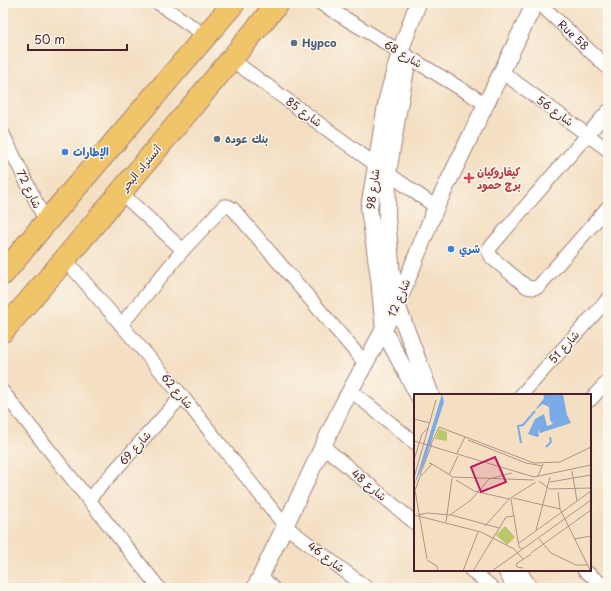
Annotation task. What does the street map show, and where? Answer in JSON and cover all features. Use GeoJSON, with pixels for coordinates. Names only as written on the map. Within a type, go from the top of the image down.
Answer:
{"type":"FeatureCollection","features":[{"type":"Feature","properties":{"kind":"highway"},"geometry":{"type":"LineString","coordinates":[[3,274],[234,3]]}},
{"type":"Feature","properties":{"kind":"highway","name":"أتستراد البحر"},"geometry":{"type":"LineString","coordinates":[[3,331],[121,193],[278,3]]}},
{"type":"Feature","properties":{"kind":"street"},"geometry":{"type":"LineString","coordinates":[[158,3],[206,36]]}},
{"type":"Feature","properties":{"kind":"street","name":"شارع 68"},"geometry":{"type":"LineString","coordinates":[[320,3],[486,104]]}},
{"type":"Feature","properties":{"kind":"street","name":"شارع 98"},"geometry":{"type":"LineString","coordinates":[[418,3],[404,54],[387,99],[382,169],[392,275],[397,305],[431,394]]}},
{"type":"Feature","properties":{"kind":"street","name":"شارع 98"},"geometry":{"type":"LineString","coordinates":[[404,54],[430,3]]}},
{"type":"Feature","properties":{"kind":"street","name":"شارع 12"},"geometry":{"type":"LineString","coordinates":[[258,582],[350,390],[384,331],[397,305],[436,207],[535,3]]}},
{"type":"Feature","properties":{"kind":"street","name":"Rue 58"},"geometry":{"type":"LineString","coordinates":[[539,3],[608,68]]}},
{"type":"Feature","properties":{"kind":"street","name":"شارع 85"},"geometry":{"type":"LineString","coordinates":[[232,60],[436,207]]}},
{"type":"Feature","properties":{"kind":"street","name":"شارع 56"},"geometry":{"type":"LineString","coordinates":[[502,72],[608,150]]}},
{"type":"Feature","properties":{"kind":"street"},"geometry":{"type":"LineString","coordinates":[[608,111],[587,134],[540,192],[488,250],[492,258],[527,287],[538,287],[608,208]]}},
{"type":"Feature","properties":{"kind":"street","name":"شارع 72"},"geometry":{"type":"LineString","coordinates":[[3,134],[46,222]]}},
{"type":"Feature","properties":{"kind":"street","name":"شارع 98"},"geometry":{"type":"LineString","coordinates":[[382,169],[369,208],[379,278],[384,331],[417,394]]}},
{"type":"Feature","properties":{"kind":"street"},"geometry":{"type":"LineString","coordinates":[[121,193],[182,250]]}},
{"type":"Feature","properties":{"kind":"street"},"geometry":{"type":"LineString","coordinates":[[121,325],[182,250],[224,206],[228,206],[233,209],[365,363]]}},
{"type":"Feature","properties":{"kind":"street","name":"شارع 62"},"geometry":{"type":"LineString","coordinates":[[65,259],[182,396],[286,526]]}},
{"type":"Feature","properties":{"kind":"street","name":"شارع 51"},"geometry":{"type":"LineString","coordinates":[[521,394],[608,299]]}},
{"type":"Feature","properties":{"kind":"street"},"geometry":{"type":"LineString","coordinates":[[591,399],[608,381]]}},
{"type":"Feature","properties":{"kind":"street"},"geometry":{"type":"LineString","coordinates":[[350,390],[414,442]]}},
{"type":"Feature","properties":{"kind":"street"},"geometry":{"type":"LineString","coordinates":[[3,392],[159,588]]}},
{"type":"Feature","properties":{"kind":"street","name":"شارع 69"},"geometry":{"type":"LineString","coordinates":[[88,500],[182,396]]}},
{"type":"Feature","properties":{"kind":"street","name":"شارع 48"},"geometry":{"type":"LineString","coordinates":[[323,446],[414,522]]}},
{"type":"Feature","properties":{"kind":"street","name":"شارع 46"},"geometry":{"type":"LineString","coordinates":[[286,526],[367,588]]}},
{"type":"Feature","properties":{"kind":"street"},"geometry":{"type":"LineString","coordinates":[[472,571],[493,588]]}},
{"type":"Feature","properties":{"kind":"street"},"geometry":{"type":"LineString","coordinates":[[507,571],[516,588]]}},
{"type":"Feature","properties":{"kind":"street"},"geometry":{"type":"LineString","coordinates":[[519,571],[528,588]]}},
{"type":"Feature","properties":{"kind":"street"},"geometry":{"type":"LineString","coordinates":[[585,571],[607,588]]}},
{"type":"Feature","properties":{"kind":"street"},"geometry":{"type":"LineString","coordinates":[[258,582],[273,588]]}},
{"type":"Feature","properties":{"kind":"place","name":"Hypco"},"geometry":{"type":"Point","coordinates":[294,43]}},
{"type":"Feature","properties":{"kind":"place","name":"بنك عوده"},"geometry":{"type":"Point","coordinates":[217,139]}},
{"type":"Feature","properties":{"kind":"place","name":"الإطارات"},"geometry":{"type":"Point","coordinates":[65,152]}},
{"type":"Feature","properties":{"kind":"place","name":"كيفاروكيان برج حمود"},"geometry":{"type":"Point","coordinates":[469,178]}},
{"type":"Feature","properties":{"kind":"place","name":"شري"},"geometry":{"type":"Point","coordinates":[451,249]}}]}
